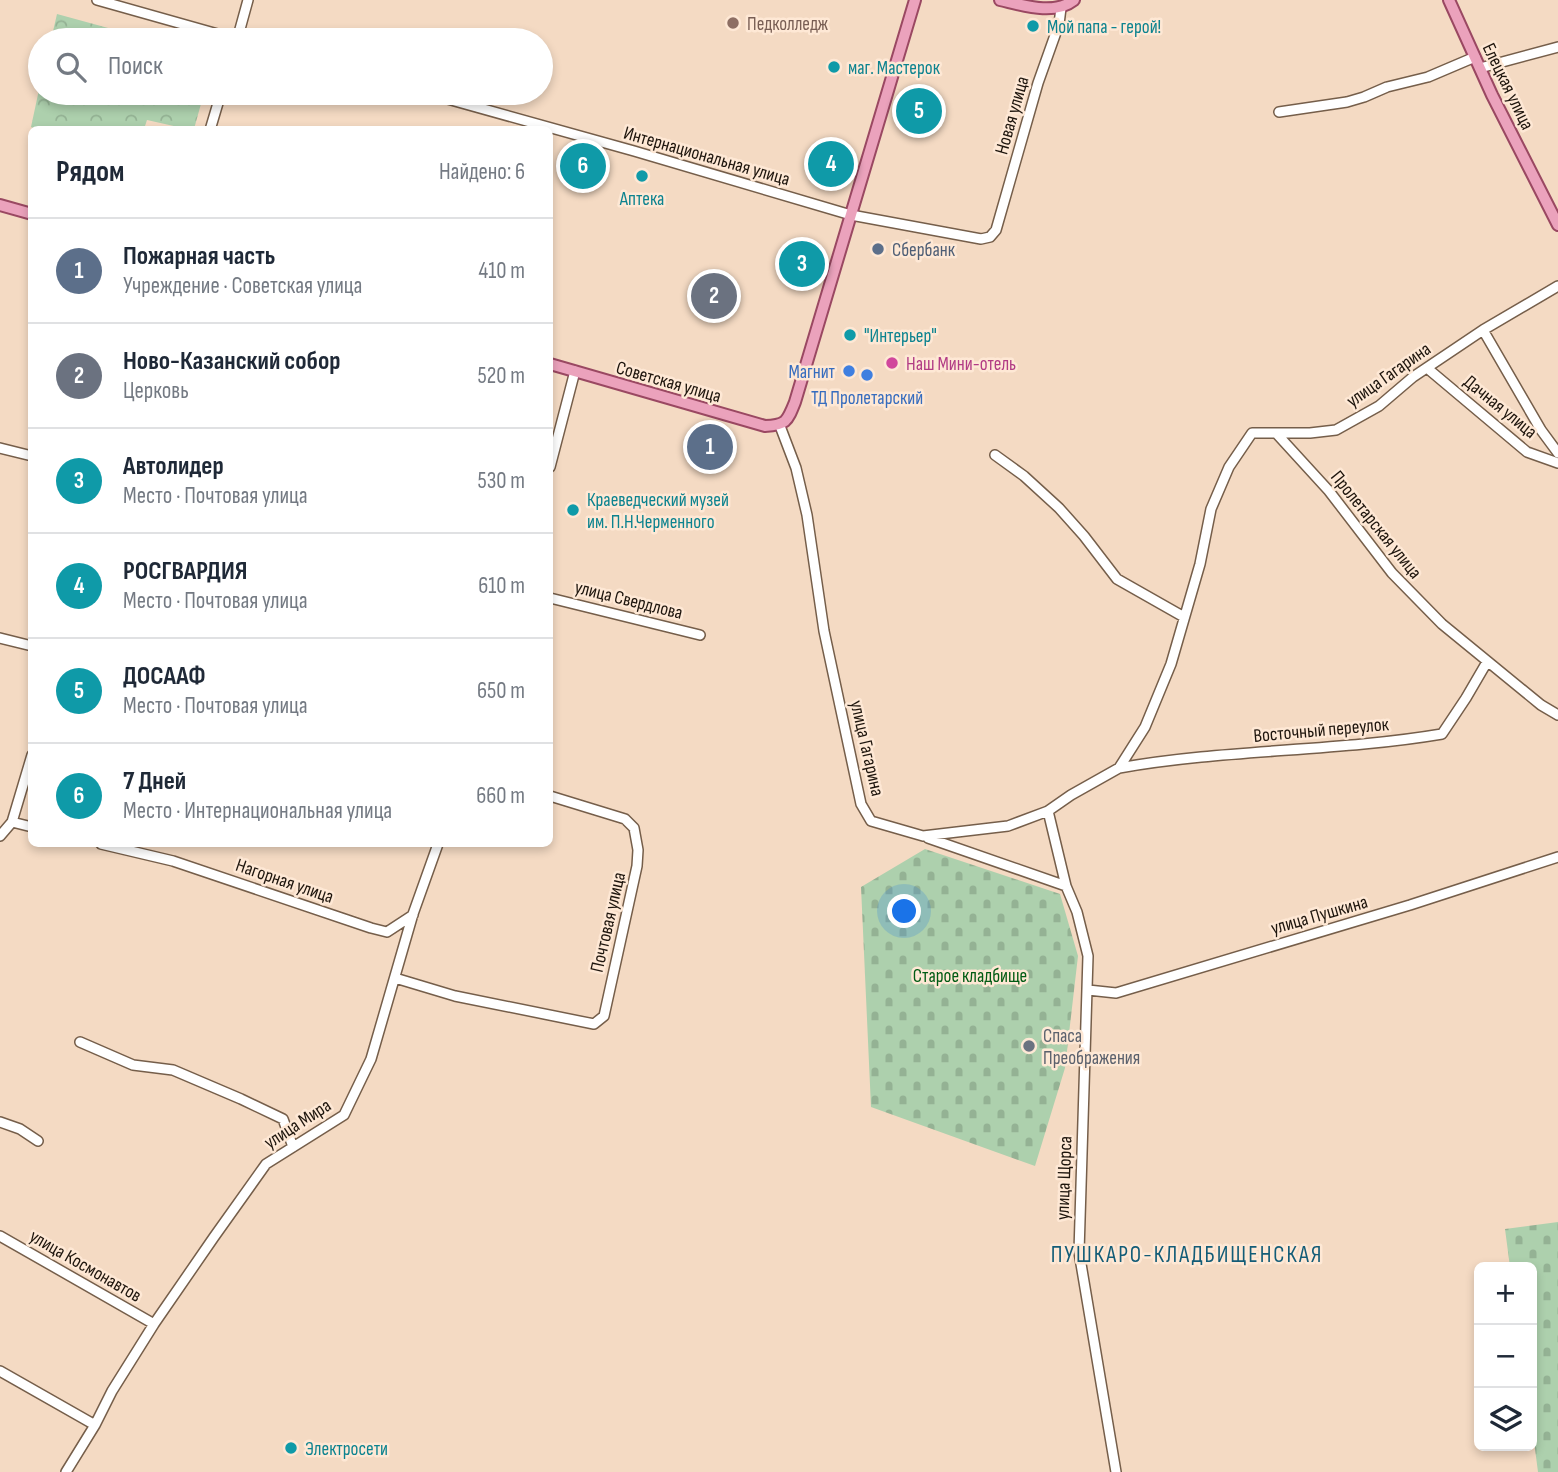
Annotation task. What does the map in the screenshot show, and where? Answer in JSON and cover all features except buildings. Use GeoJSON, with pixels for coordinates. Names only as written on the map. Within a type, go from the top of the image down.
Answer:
{"type":"FeatureCollection","features":[{"type":"Feature","properties":{"kind":"main road"},"geometry":{"type":"LineString","coordinates":[[780,426],[785,422],[795,402],[915,0]]}},
{"type":"Feature","properties":{"kind":"main road"},"geometry":{"type":"LineString","coordinates":[[999,0],[1029,7],[1061,8],[1074,0]]}},
{"type":"Feature","properties":{"kind":"main road","name":"Елецкая улица"},"geometry":{"type":"LineString","coordinates":[[1449,0],[1558,225]]}},
{"type":"Feature","properties":{"kind":"main road"},"geometry":{"type":"LineString","coordinates":[[0,205],[28,213]]}},
{"type":"Feature","properties":{"kind":"main road","name":"Советская улица"},"geometry":{"type":"LineString","coordinates":[[553,365],[753,423],[780,426]]}},
{"type":"Feature","properties":{"kind":"street"},"geometry":{"type":"LineString","coordinates":[[97,0],[196,28]]}},
{"type":"Feature","properties":{"kind":"street"},"geometry":{"type":"LineString","coordinates":[[241,28],[248,0]]}},
{"type":"Feature","properties":{"kind":"street","name":"Новая улица"},"geometry":{"type":"LineString","coordinates":[[981,239],[990,237],[996,230],[1038,83],[1059,24],[1061,8]]}},
{"type":"Feature","properties":{"kind":"street"},"geometry":{"type":"LineString","coordinates":[[1480,68],[1558,47]]}},
{"type":"Feature","properties":{"kind":"street"},"geometry":{"type":"LineString","coordinates":[[1279,112],[1348,102],[1387,87],[1428,77],[1475,57]]}},
{"type":"Feature","properties":{"kind":"street"},"geometry":{"type":"LineString","coordinates":[[211,126],[217,105]]}},
{"type":"Feature","properties":{"kind":"street","name":"Интернациональная улица"},"geometry":{"type":"LineString","coordinates":[[469,105],[544,126]]}},
{"type":"Feature","properties":{"kind":"street","name":"Интернациональная улица"},"geometry":{"type":"LineString","coordinates":[[553,128],[851,215],[981,239]]}},
{"type":"Feature","properties":{"kind":"street","name":"улица Гагарина"},"geometry":{"type":"LineString","coordinates":[[780,426],[796,468],[807,515],[824,631],[861,804],[871,821],[923,836],[1008,826],[1048,811],[1119,768],[1145,727],[1171,664],[1200,564],[1211,509],[1229,467],[1252,433],[1336,430],[1379,406],[1426,368],[1483,330],[1558,286]]}},
{"type":"Feature","properties":{"kind":"street"},"geometry":{"type":"LineString","coordinates":[[1483,330],[1541,430],[1558,453]]}},
{"type":"Feature","properties":{"kind":"street","name":"Дачная улица"},"geometry":{"type":"LineString","coordinates":[[1426,368],[1527,452],[1558,463]]}},
{"type":"Feature","properties":{"kind":"street"},"geometry":{"type":"LineString","coordinates":[[553,455],[575,371]]}},
{"type":"Feature","properties":{"kind":"street","name":"Пролетарская улица"},"geometry":{"type":"LineString","coordinates":[[1276,433],[1329,491],[1392,573],[1442,624],[1487,662]]}},
{"type":"Feature","properties":{"kind":"street"},"geometry":{"type":"LineString","coordinates":[[0,448],[28,455]]}},
{"type":"Feature","properties":{"kind":"street"},"geometry":{"type":"LineString","coordinates":[[995,455],[1024,476],[1059,508],[1117,579],[1184,617]]}},
{"type":"Feature","properties":{"kind":"street","name":"улица Свердлова"},"geometry":{"type":"LineString","coordinates":[[553,598],[700,635]]}},
{"type":"Feature","properties":{"kind":"street"},"geometry":{"type":"LineString","coordinates":[[0,638],[28,645]]}},
{"type":"Feature","properties":{"kind":"street"},"geometry":{"type":"LineString","coordinates":[[1487,662],[1541,705],[1558,715]]}},
{"type":"Feature","properties":{"kind":"street","name":"Восточный переулок"},"geometry":{"type":"LineString","coordinates":[[1119,768],[1153,762],[1442,734],[1487,662]]}},
{"type":"Feature","properties":{"kind":"street"},"geometry":{"type":"LineString","coordinates":[[0,836],[12,822],[28,768]]}},
{"type":"Feature","properties":{"kind":"street","name":"Почтовая улица"},"geometry":{"type":"LineString","coordinates":[[395,978],[455,996],[594,1024],[604,1016],[638,866],[634,828],[625,819],[553,797]]}},
{"type":"Feature","properties":{"kind":"street","name":"улица Щорса"},"geometry":{"type":"LineString","coordinates":[[1048,811],[1066,886],[1077,912],[1088,956],[1079,1252],[1116,1472]]}},
{"type":"Feature","properties":{"kind":"street"},"geometry":{"type":"LineString","coordinates":[[12,822],[28,826]]}},
{"type":"Feature","properties":{"kind":"street"},"geometry":{"type":"LineString","coordinates":[[923,836],[1066,886]]}},
{"type":"Feature","properties":{"kind":"street","name":"Нагорная улица"},"geometry":{"type":"LineString","coordinates":[[114,847],[173,861],[387,932],[413,914]]}},
{"type":"Feature","properties":{"kind":"street","name":"улица Мира"},"geometry":{"type":"LineString","coordinates":[[66,1472],[154,1324],[267,1164],[344,1115],[371,1059],[413,914],[437,847]]}},
{"type":"Feature","properties":{"kind":"street","name":"улица Пушкина"},"geometry":{"type":"LineString","coordinates":[[1088,990],[1116,993],[1410,905],[1558,857]]}},
{"type":"Feature","properties":{"kind":"street"},"geometry":{"type":"LineString","coordinates":[[80,1042],[133,1065],[173,1070],[283,1119],[293,1147]]}},
{"type":"Feature","properties":{"kind":"street"},"geometry":{"type":"LineString","coordinates":[[0,1122],[20,1129],[38,1142]]}},
{"type":"Feature","properties":{"kind":"street","name":"улица Космонавтов"},"geometry":{"type":"LineString","coordinates":[[0,1236],[154,1324]]}},
{"type":"Feature","properties":{"kind":"street"},"geometry":{"type":"LineString","coordinates":[[0,1371],[95,1425]]}},
{"type":"Feature","properties":{"kind":"green space"},"geometry":{"type":"Polygon","coordinates":[[[57,14],[108,28],[54,28],[57,14]]]}},
{"type":"Feature","properties":{"kind":"green space"},"geometry":{"type":"Polygon","coordinates":[[[36,105],[201,105],[195,126],[174,126],[147,120],[145,126],[31,126],[36,105]]]}},
{"type":"Feature","properties":{"kind":"green space","name":"Старое кладбище"},"geometry":{"type":"Polygon","coordinates":[[[925,849],[1060,894],[1078,956],[1065,1068],[1035,1166],[871,1107],[861,887],[925,849]]]}},
{"type":"Feature","properties":{"kind":"green space"},"geometry":{"type":"Polygon","coordinates":[[[1558,1222],[1558,1472],[1538,1472],[1535,1451],[1537,1262],[1509,1262],[1505,1229],[1558,1222]]]}},
{"type":"Feature","properties":{"kind":"place","name":"Педколледж"},"geometry":{"type":"Point","coordinates":[733,23]}},
{"type":"Feature","properties":{"kind":"place","name":"Мой папа - герой!"},"geometry":{"type":"Point","coordinates":[1033,26]}},
{"type":"Feature","properties":{"kind":"place","name":"маг. Мастерок"},"geometry":{"type":"Point","coordinates":[834,67]}},
{"type":"Feature","properties":{"kind":"place","name":"ДОСААФ"},"geometry":{"type":"Point","coordinates":[919,111]}},
{"type":"Feature","properties":{"kind":"place","name":"РОСГВАРДИЯ"},"geometry":{"type":"Point","coordinates":[831,164]}},
{"type":"Feature","properties":{"kind":"place","name":"7 Дней"},"geometry":{"type":"Point","coordinates":[583,166]}},
{"type":"Feature","properties":{"kind":"place","name":"Аптека"},"geometry":{"type":"Point","coordinates":[642,176]}},
{"type":"Feature","properties":{"kind":"place","name":"Сбербанк"},"geometry":{"type":"Point","coordinates":[878,249]}},
{"type":"Feature","properties":{"kind":"place","name":"Автолидер"},"geometry":{"type":"Point","coordinates":[802,264]}},
{"type":"Feature","properties":{"kind":"place","name":"Ново-Казанский собор"},"geometry":{"type":"Point","coordinates":[714,296]}},
{"type":"Feature","properties":{"kind":"place","name":"\"Интерьер\""},"geometry":{"type":"Point","coordinates":[850,335]}},
{"type":"Feature","properties":{"kind":"place","name":"Наш Мини-отель"},"geometry":{"type":"Point","coordinates":[892,363]}},
{"type":"Feature","properties":{"kind":"place","name":"Магнит"},"geometry":{"type":"Point","coordinates":[849,371]}},
{"type":"Feature","properties":{"kind":"place","name":"ТД Пролетарский"},"geometry":{"type":"Point","coordinates":[867,375]}},
{"type":"Feature","properties":{"kind":"place","name":"Пожарная часть"},"geometry":{"type":"Point","coordinates":[710,447]}},
{"type":"Feature","properties":{"kind":"place","name":"Краеведческий музей им. П.Н.Черменного"},"geometry":{"type":"Point","coordinates":[573,510]}},
{"type":"Feature","properties":{"kind":"place","name":"Спаса Преображения"},"geometry":{"type":"Point","coordinates":[1029,1046]}},
{"type":"Feature","properties":{"kind":"place","name":"Электросети"},"geometry":{"type":"Point","coordinates":[291,1448]}},
{"type":"Feature","properties":{"kind":"district","name":"ПУШКАРО-КЛАДБИЩЕНСКАЯ"},"geometry":{"type":"Point","coordinates":[1187,1254]}}]}
